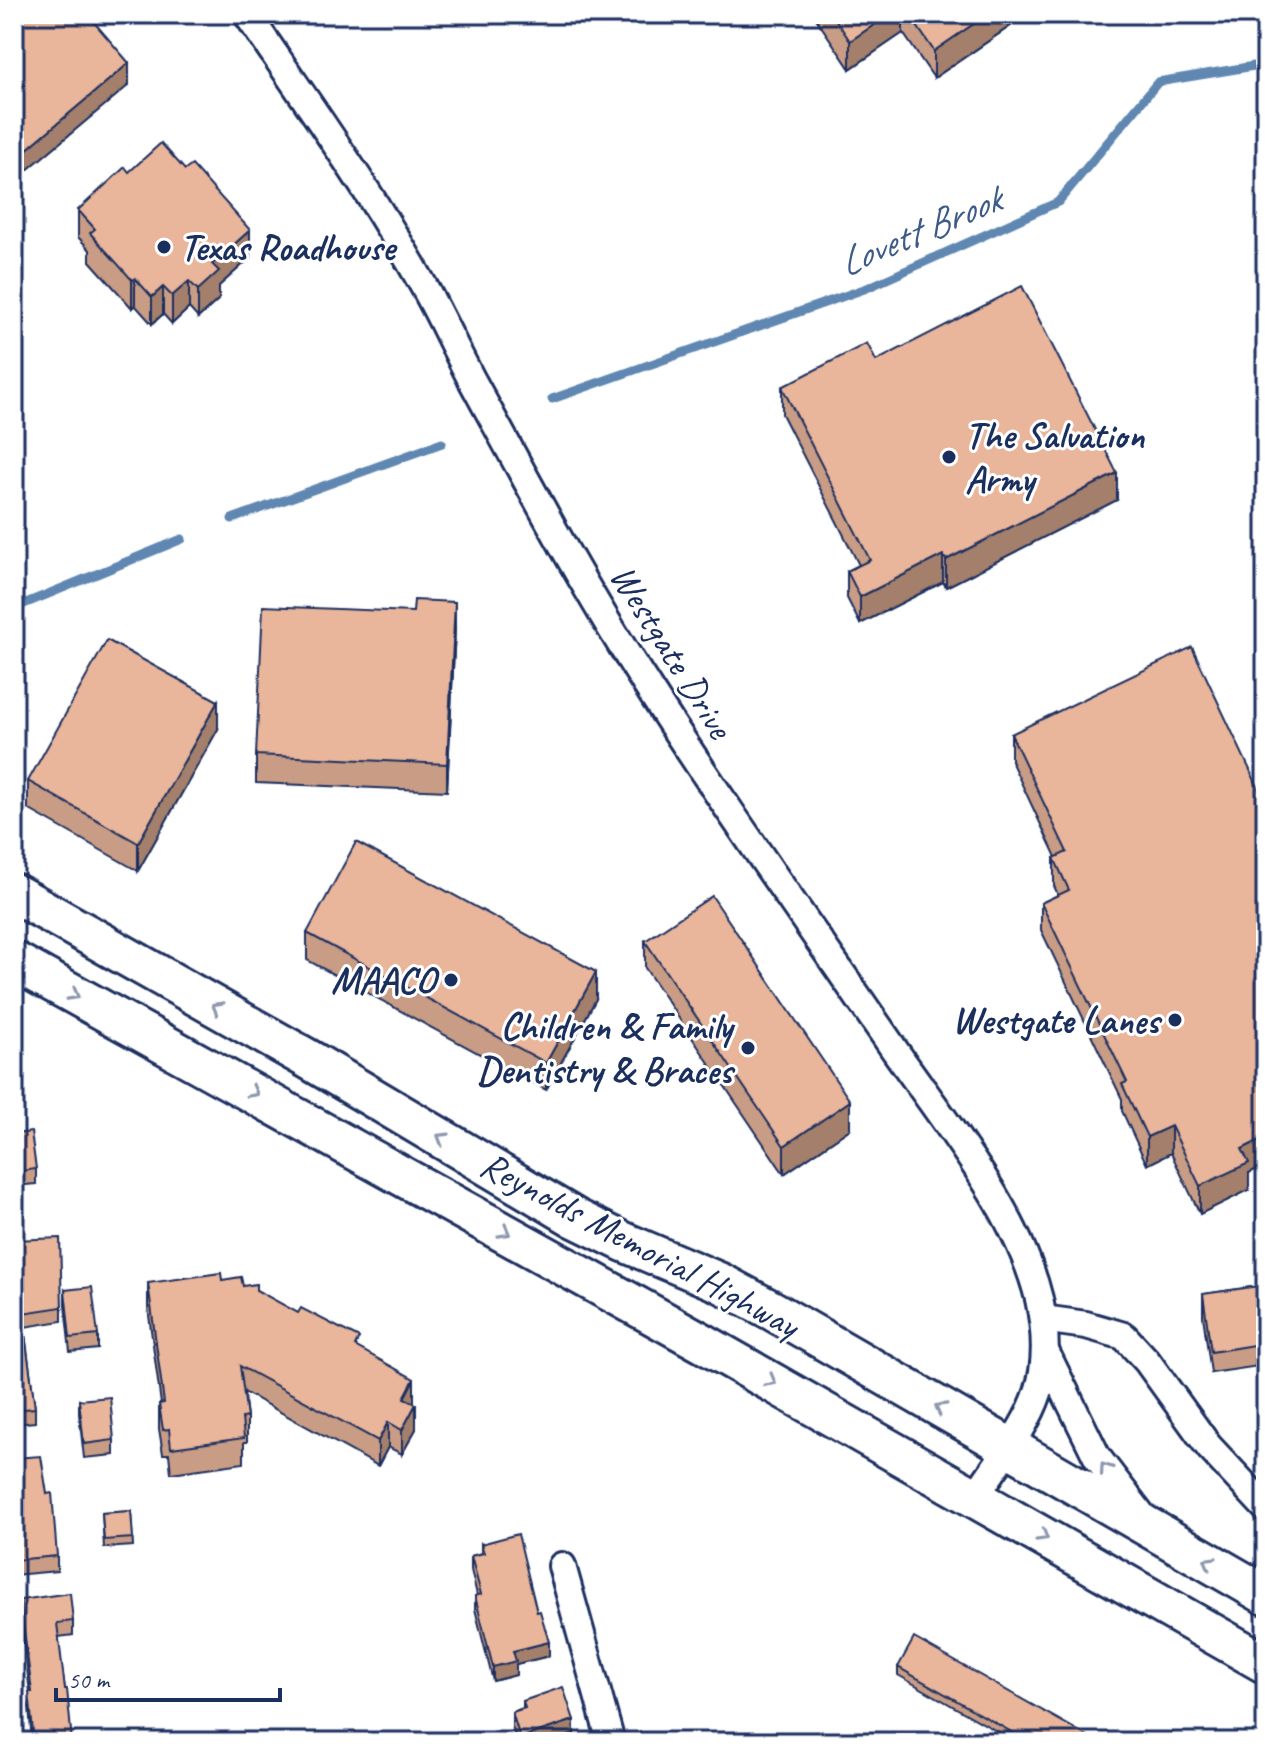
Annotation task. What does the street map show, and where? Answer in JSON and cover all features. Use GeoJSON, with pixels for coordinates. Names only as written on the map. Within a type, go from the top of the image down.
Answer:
{"type":"FeatureCollection","features":[{"type":"Feature","properties":{"kind":"main road","name":"Reynolds Memorial Highway"},"geometry":{"type":"LineString","coordinates":[[14,893],[308,1059],[575,1218],[738,1292],[1266,1595]]}},
{"type":"Feature","properties":{"kind":"main road","name":"Reynolds Memorial Highway"},"geometry":{"type":"LineString","coordinates":[[14,961],[494,1226],[1266,1664]]}},
{"type":"Feature","properties":{"kind":"street","name":"Westgate Drive"},"geometry":{"type":"LineString","coordinates":[[247,14],[385,219],[608,625],[712,784],[1001,1206],[1030,1271],[1043,1319],[1046,1353],[1044,1374],[1034,1407],[975,1497]]}},
{"type":"Feature","properties":{"kind":"street"},"geometry":{"type":"LineString","coordinates":[[1043,1319],[1097,1327],[1124,1336],[1147,1361],[1209,1447],[1266,1508]]}},
{"type":"Feature","properties":{"kind":"street"},"geometry":{"type":"LineString","coordinates":[[1046,1353],[1097,1457],[1152,1530]]}},
{"type":"Feature","properties":{"kind":"street"},"geometry":{"type":"LineString","coordinates":[[562,1566],[611,1742]]}},
{"type":"Feature","properties":{"kind":"building"},"geometry":{"type":"Polygon","coordinates":[[[14,14],[87,14],[129,63],[14,160],[14,14]]]}},
{"type":"Feature","properties":{"kind":"building"},"geometry":{"type":"Polygon","coordinates":[[[832,14],[890,14],[850,41],[832,14]]]}},
{"type":"Feature","properties":{"kind":"building"},"geometry":{"type":"Polygon","coordinates":[[[909,14],[988,14],[934,51],[909,14]]]}},
{"type":"Feature","properties":{"kind":"building","name":"Texas Roadhouse"},"geometry":{"type":"Polygon","coordinates":[[[161,143],[185,170],[192,165],[250,230],[212,264],[219,271],[198,290],[189,281],[172,296],[163,287],[152,297],[135,278],[132,280],[90,233],[95,229],[78,210],[125,167],[129,172],[161,143]]]}},
{"type":"Feature","properties":{"kind":"building","name":"The Salvation Army"},"geometry":{"type":"Polygon","coordinates":[[[1022,286],[1117,473],[946,560],[943,555],[860,597],[847,571],[870,560],[782,387],[867,343],[876,361],[1022,286]]]}},
{"type":"Feature","properties":{"kind":"building"},"geometry":{"type":"Polygon","coordinates":[[[414,600],[455,602],[447,764],[256,755],[263,606],[413,612],[414,600]]]}},
{"type":"Feature","properties":{"kind":"building"},"geometry":{"type":"Polygon","coordinates":[[[107,640],[218,701],[138,843],[28,781],[107,640]]]}},
{"type":"Feature","properties":{"kind":"building","name":"Westgate Lanes"},"geometry":{"type":"Polygon","coordinates":[[[1192,647],[1266,804],[1266,1137],[1242,1149],[1249,1163],[1200,1186],[1171,1126],[1147,1137],[1122,1084],[1127,1082],[1041,903],[1069,890],[1054,858],[1067,852],[1011,734],[1192,647]]]}},
{"type":"Feature","properties":{"kind":"building","name":"MAACO"},"geometry":{"type":"Polygon","coordinates":[[[356,842],[596,972],[546,1063],[307,933],[356,842]]]}},
{"type":"Feature","properties":{"kind":"building","name":"Children & Family Dentistry & Braces"},"geometry":{"type":"Polygon","coordinates":[[[712,896],[850,1101],[784,1146],[645,941],[712,896]]]}},
{"type":"Feature","properties":{"kind":"building"},"geometry":{"type":"Polygon","coordinates":[[[31,1132],[36,1169],[14,1172],[14,1134],[31,1132]]]}},
{"type":"Feature","properties":{"kind":"building"},"geometry":{"type":"Polygon","coordinates":[[[60,1238],[62,1307],[22,1313],[35,1408],[14,1410],[14,1240],[60,1238]]]}},
{"type":"Feature","properties":{"kind":"building"},"geometry":{"type":"Polygon","coordinates":[[[221,1273],[222,1280],[241,1277],[243,1286],[256,1284],[256,1290],[298,1313],[301,1308],[359,1338],[355,1346],[414,1379],[404,1398],[416,1404],[402,1430],[388,1422],[378,1441],[240,1366],[247,1417],[242,1418],[244,1438],[171,1448],[169,1429],[163,1430],[159,1404],[164,1403],[148,1283],[221,1273]]]}},
{"type":"Feature","properties":{"kind":"building"},"geometry":{"type":"Polygon","coordinates":[[[1266,1285],[1266,1343],[1211,1352],[1203,1294],[1266,1285]]]}},
{"type":"Feature","properties":{"kind":"building"},"geometry":{"type":"Polygon","coordinates":[[[92,1287],[98,1335],[70,1338],[65,1290],[92,1287]]]}},
{"type":"Feature","properties":{"kind":"building"},"geometry":{"type":"Polygon","coordinates":[[[110,1397],[114,1440],[84,1444],[79,1400],[110,1397]]]}},
{"type":"Feature","properties":{"kind":"building"},"geometry":{"type":"Polygon","coordinates":[[[41,1456],[47,1494],[52,1493],[57,1556],[14,1560],[14,1458],[41,1456]]]}},
{"type":"Feature","properties":{"kind":"building"},"geometry":{"type":"Polygon","coordinates":[[[131,1511],[133,1538],[104,1540],[102,1513],[131,1511]]]}},
{"type":"Feature","properties":{"kind":"building"},"geometry":{"type":"Polygon","coordinates":[[[518,1534],[537,1612],[540,1611],[549,1642],[513,1651],[516,1661],[493,1667],[475,1596],[481,1594],[471,1556],[484,1553],[481,1544],[518,1534]]]}},
{"type":"Feature","properties":{"kind":"building"},"geometry":{"type":"Polygon","coordinates":[[[70,1593],[73,1621],[57,1623],[72,1742],[34,1742],[29,1692],[32,1692],[20,1600],[70,1593]]]}},
{"type":"Feature","properties":{"kind":"building"},"geometry":{"type":"Polygon","coordinates":[[[914,1638],[1098,1742],[1029,1742],[898,1667],[914,1638]]]}},
{"type":"Feature","properties":{"kind":"building"},"geometry":{"type":"Polygon","coordinates":[[[563,1687],[574,1720],[520,1738],[512,1712],[525,1708],[523,1701],[563,1687]]]}},
{"type":"Feature","properties":{"kind":"waterway","name":"Lovett Brook"},"geometry":{"type":"LineString","coordinates":[[552,399],[867,288],[1058,202],[1158,82],[1266,64]]}},
{"type":"Feature","properties":{"kind":"waterway","name":"Lovett Brook"},"geometry":{"type":"LineString","coordinates":[[232,519],[442,443]]}},
{"type":"Feature","properties":{"kind":"waterway","name":"Lovett Brook"},"geometry":{"type":"LineString","coordinates":[[14,608],[182,539]]}},
{"type":"Feature","properties":{"kind":"place","name":"Texas Roadhouse"},"geometry":{"type":"Point","coordinates":[164,247]}},
{"type":"Feature","properties":{"kind":"place","name":"The Salvation Army"},"geometry":{"type":"Point","coordinates":[949,457]}},
{"type":"Feature","properties":{"kind":"place","name":"MAACO"},"geometry":{"type":"Point","coordinates":[451,980]}},
{"type":"Feature","properties":{"kind":"place","name":"Westgate Lanes"},"geometry":{"type":"Point","coordinates":[1175,1020]}},
{"type":"Feature","properties":{"kind":"place","name":"Children & Family Dentistry & Braces"},"geometry":{"type":"Point","coordinates":[748,1048]}}]}
